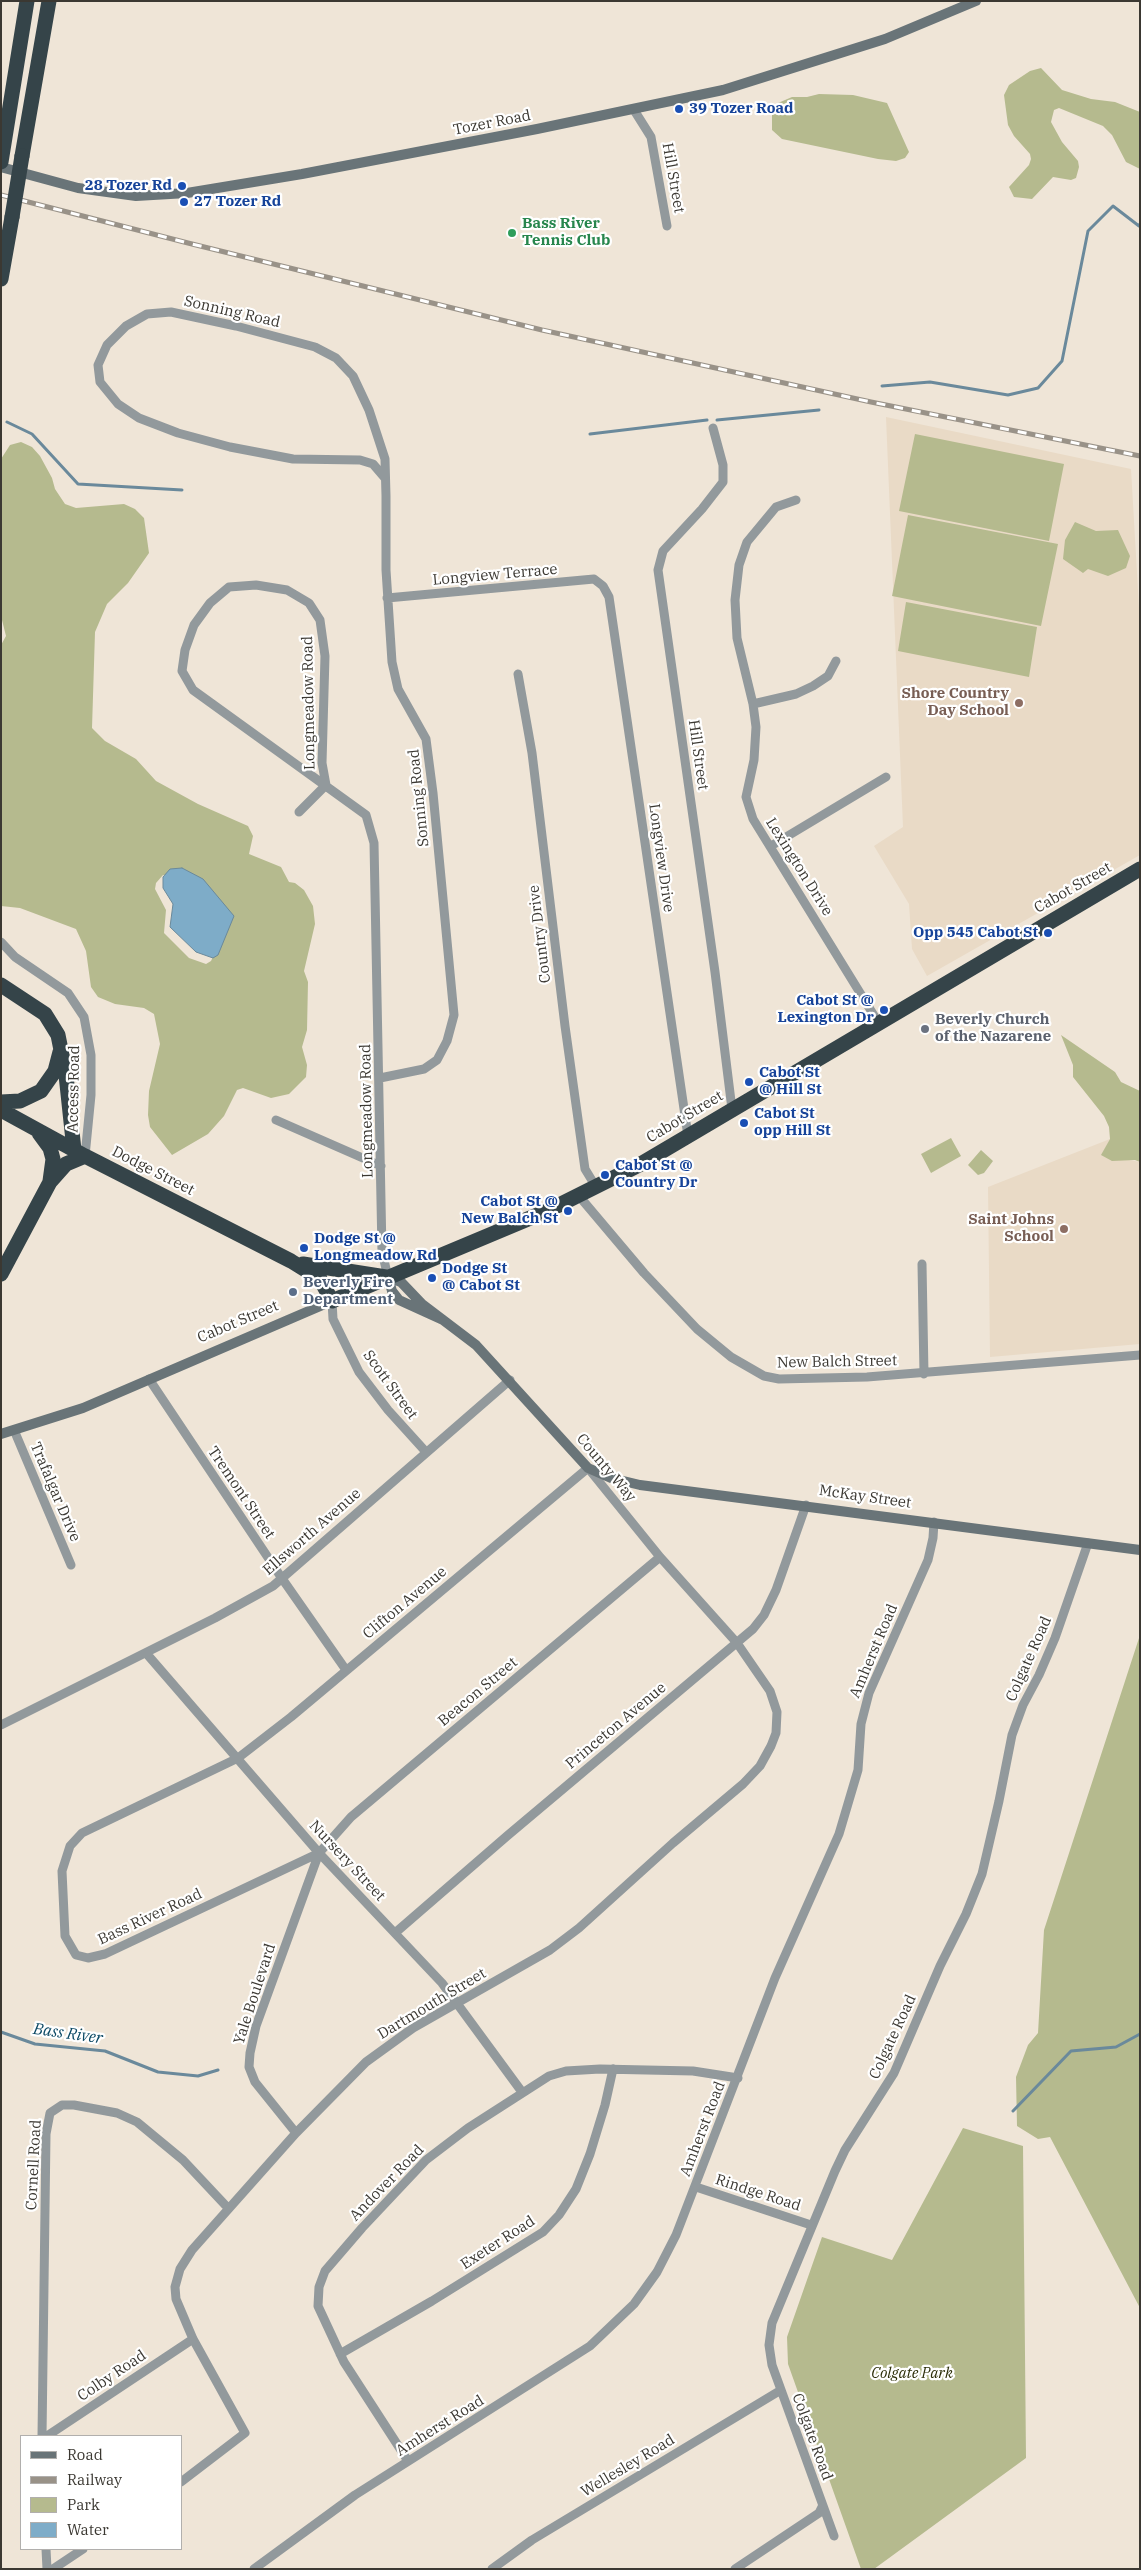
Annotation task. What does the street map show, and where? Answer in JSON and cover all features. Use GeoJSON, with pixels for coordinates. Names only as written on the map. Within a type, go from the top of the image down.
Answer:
{"type":"FeatureCollection","features":[{"type":"Feature","properties":{"kind":"highway"},"geometry":{"type":"LineString","coordinates":[[4,143],[19,1]]}},
{"type":"Feature","properties":{"kind":"highway"},"geometry":{"type":"LineString","coordinates":[[1,162],[27,1]]}},
{"type":"Feature","properties":{"kind":"highway"},"geometry":{"type":"LineString","coordinates":[[1,280],[49,1]]}},
{"type":"Feature","properties":{"kind":"highway","name":"Cabot Street"},"geometry":{"type":"LineString","coordinates":[[332,1301],[547,1212],[596,1188],[639,1165],[878,1022],[1140,870]]}},
{"type":"Feature","properties":{"kind":"highway"},"geometry":{"type":"LineString","coordinates":[[1,985],[26,1000],[44,1014],[52,1025],[61,1046],[80,1153],[66,1164],[50,1182],[1,1274]]}},
{"type":"Feature","properties":{"kind":"highway"},"geometry":{"type":"LineString","coordinates":[[1,1000],[26,1000]]}},
{"type":"Feature","properties":{"kind":"highway"},"geometry":{"type":"LineString","coordinates":[[1,1102],[20,1101],[41,1091],[55,1071],[61,1046]]}},
{"type":"Feature","properties":{"kind":"highway","name":"Dodge Street"},"geometry":{"type":"LineString","coordinates":[[1,1110],[80,1153],[291,1261],[320,1279],[332,1301]]}},
{"type":"Feature","properties":{"kind":"highway"},"geometry":{"type":"LineString","coordinates":[[37,1130],[50,1148],[52,1159],[50,1182]]}},
{"type":"Feature","properties":{"kind":"highway"},"geometry":{"type":"LineString","coordinates":[[1,1261],[14,1248]]}},
{"type":"Feature","properties":{"kind":"highway","name":"Dodge Street"},"geometry":{"type":"LineString","coordinates":[[291,1261],[388,1277]]}},
{"type":"Feature","properties":{"kind":"main road","name":"Tozer Road"},"geometry":{"type":"LineString","coordinates":[[1,167],[78,188],[136,196],[170,195],[302,174],[634,110],[723,90],[885,40],[976,1]]}},
{"type":"Feature","properties":{"kind":"main road","name":"County Way"},"geometry":{"type":"LineString","coordinates":[[388,1277],[392,1291],[398,1300],[443,1320]]}},
{"type":"Feature","properties":{"kind":"main road","name":"County Way"},"geometry":{"type":"LineString","coordinates":[[388,1277],[402,1282],[417,1300],[476,1345],[510,1380],[588,1468]]}},
{"type":"Feature","properties":{"kind":"main road","name":"Cabot Street"},"geometry":{"type":"LineString","coordinates":[[1,1434],[65,1414],[332,1301]]}},
{"type":"Feature","properties":{"kind":"main road","name":"McKay Street"},"geometry":{"type":"LineString","coordinates":[[588,1468],[623,1482],[1140,1550]]}},
{"type":"Feature","properties":{"kind":"street","name":"Hill Street"},"geometry":{"type":"LineString","coordinates":[[634,110],[652,137],[667,226]]}},
{"type":"Feature","properties":{"kind":"street","name":"Sonning Road"},"geometry":{"type":"LineString","coordinates":[[380,1078],[424,1069],[437,1060],[447,1041],[454,1015],[434,792],[426,739],[398,689],[392,662],[387,598],[385,459],[372,418],[353,376],[336,358],[315,347],[171,312],[147,314],[126,326],[107,345],[98,365],[100,382],[118,404],[139,418],[178,434],[239,449],[293,459],[360,460],[373,464],[385,478]]}},
{"type":"Feature","properties":{"kind":"street","name":"Hill Street"},"geometry":{"type":"LineString","coordinates":[[713,428],[723,465],[723,482],[702,509],[662,551],[658,570],[715,972],[732,1109]]}},
{"type":"Feature","properties":{"kind":"street","name":"Lexington Drive"},"geometry":{"type":"LineString","coordinates":[[796,500],[776,507],[747,542],[739,564],[735,600],[737,638],[753,704],[756,728],[754,760],[746,797],[753,819],[878,1022]]}},
{"type":"Feature","properties":{"kind":"street","name":"Longview Terrace"},"geometry":{"type":"LineString","coordinates":[[387,598],[594,579],[603,586]]}},
{"type":"Feature","properties":{"kind":"street","name":"Longmeadow Road"},"geometry":{"type":"LineString","coordinates":[[326,785],[322,763],[325,656],[320,620],[308,603],[287,590],[256,585],[230,587],[210,603],[194,625],[185,650],[182,671],[193,690],[366,815],[374,842],[382,1252],[388,1277]]}},
{"type":"Feature","properties":{"kind":"street","name":"Longview Drive"},"geometry":{"type":"LineString","coordinates":[[603,586],[609,596],[688,1136]]}},
{"type":"Feature","properties":{"kind":"street"},"geometry":{"type":"LineString","coordinates":[[753,704],[796,694],[813,686],[828,676],[836,661]]}},
{"type":"Feature","properties":{"kind":"street","name":"Country Drive"},"geometry":{"type":"LineString","coordinates":[[518,674],[532,753],[565,1026],[585,1169],[596,1188]]}},
{"type":"Feature","properties":{"kind":"street"},"geometry":{"type":"LineString","coordinates":[[771,846],[886,777]]}},
{"type":"Feature","properties":{"kind":"street"},"geometry":{"type":"LineString","coordinates":[[299,812],[326,785]]}},
{"type":"Feature","properties":{"kind":"street","name":"Access Road"},"geometry":{"type":"LineString","coordinates":[[1,942],[15,957],[68,993],[84,1017],[89,1038],[91,1063],[90,1113],[80,1153]]}},
{"type":"Feature","properties":{"kind":"street"},"geometry":{"type":"LineString","coordinates":[[276,1120],[381,1166]]}},
{"type":"Feature","properties":{"kind":"street","name":"New Balch Street"},"geometry":{"type":"LineString","coordinates":[[579,1196],[644,1273],[697,1329],[731,1357],[752,1370],[779,1379],[924,1374],[1140,1355]]}},
{"type":"Feature","properties":{"kind":"street"},"geometry":{"type":"LineString","coordinates":[[922,1264],[924,1374]]}},
{"type":"Feature","properties":{"kind":"street","name":"Scott Street"},"geometry":{"type":"LineString","coordinates":[[332,1301],[333,1319],[360,1372],[388,1410],[426,1452]]}},
{"type":"Feature","properties":{"kind":"street","name":"Tremont Street"},"geometry":{"type":"LineString","coordinates":[[149,1379],[281,1577],[346,1670]]}},
{"type":"Feature","properties":{"kind":"street","name":"Ellsworth Avenue"},"geometry":{"type":"LineString","coordinates":[[1,1725],[146,1653],[273,1586],[281,1577],[510,1380]]}},
{"type":"Feature","properties":{"kind":"street","name":"Trafalgar Drive"},"geometry":{"type":"LineString","coordinates":[[14,1430],[71,1565]]}},
{"type":"Feature","properties":{"kind":"street","name":"County Way"},"geometry":{"type":"LineString","coordinates":[[588,1468],[660,1557],[737,1644]]}},
{"type":"Feature","properties":{"kind":"street","name":"Clifton Avenue"},"geometry":{"type":"LineString","coordinates":[[238,1758],[291,1717],[588,1468]]}},
{"type":"Feature","properties":{"kind":"street","name":"Princeton Avenue"},"geometry":{"type":"LineString","coordinates":[[395,1933],[521,1823],[737,1644],[764,1615],[806,1505]]}},
{"type":"Feature","properties":{"kind":"street","name":"Amherst Road"},"geometry":{"type":"LineString","coordinates":[[254,2569],[355,2495],[590,2346],[634,2304],[657,2272],[676,2235],[696,2187],[775,1978],[838,1834],[858,1770],[861,1724],[869,1693],[928,1560],[934,1538],[934,1522]]}},
{"type":"Feature","properties":{"kind":"street","name":"Colgate Road"},"geometry":{"type":"LineString","coordinates":[[834,2536],[772,2365],[769,2345],[772,2323],[811,2225],[845,2150],[894,2073],[940,1966],[966,1914],[982,1874],[1000,1801],[1006,1757],[1012,1735],[1023,1705],[1055,1638],[1088,1543]]}},
{"type":"Feature","properties":{"kind":"street","name":"Beacon Street"},"geometry":{"type":"LineString","coordinates":[[319,1853],[351,1817],[660,1557]]}},
{"type":"Feature","properties":{"kind":"street","name":"Dartmouth Street"},"geometry":{"type":"LineString","coordinates":[[182,2481],[245,2432],[180,2313],[176,2286],[180,2269],[192,2250],[296,2134],[366,2062],[413,2028],[550,1950],[565,1939],[673,1842],[743,1784],[760,1766],[776,1733],[777,1712],[770,1691],[737,1644]]}},
{"type":"Feature","properties":{"kind":"street","name":"Nursery Street"},"geometry":{"type":"LineString","coordinates":[[146,1653],[319,1853],[442,1983],[522,2092]]}},
{"type":"Feature","properties":{"kind":"street","name":"Bass River Road"},"geometry":{"type":"LineString","coordinates":[[238,1758],[82,1833],[70,1846],[62,1871],[65,1936],[71,1950],[76,1955],[88,1958],[105,1954],[319,1853]]}},
{"type":"Feature","properties":{"kind":"street","name":"Yale Boulevard"},"geometry":{"type":"LineString","coordinates":[[296,2134],[255,2082],[249,2067],[250,2053],[256,2026],[319,1853]]}},
{"type":"Feature","properties":{"kind":"street","name":"Andover Road"},"geometry":{"type":"LineString","coordinates":[[408,2461],[340,2354],[318,2306],[319,2287],[325,2271],[403,2182],[426,2160],[468,2128],[549,2076],[566,2071],[613,2069],[693,2071],[738,2078]]}},
{"type":"Feature","properties":{"kind":"street","name":"Exeter Road"},"geometry":{"type":"LineString","coordinates":[[340,2354],[432,2301],[543,2232],[559,2215],[576,2189],[600,2121],[613,2069]]}},
{"type":"Feature","properties":{"kind":"street","name":"Cornell Road"},"geometry":{"type":"LineString","coordinates":[[42,2435],[46,2134],[50,2113],[62,2105],[74,2105],[117,2113],[137,2122],[183,2160],[228,2208]]}},
{"type":"Feature","properties":{"kind":"street","name":"Rindge Road"},"geometry":{"type":"LineString","coordinates":[[696,2187],[811,2225]]}},
{"type":"Feature","properties":{"kind":"street","name":"Colby Road"},"geometry":{"type":"LineString","coordinates":[[49,2435],[193,2339]]}},
{"type":"Feature","properties":{"kind":"street","name":"Wellesley Road"},"geometry":{"type":"LineString","coordinates":[[492,2569],[532,2540],[780,2390]]}},
{"type":"Feature","properties":{"kind":"street"},"geometry":{"type":"LineString","coordinates":[[735,2569],[819,2513],[822,2507]]}},
{"type":"Feature","properties":{"kind":"street"},"geometry":{"type":"LineString","coordinates":[[46,2550],[47,2569]]}},
{"type":"Feature","properties":{"kind":"street"},"geometry":{"type":"LineString","coordinates":[[53,2569],[82,2550]]}},
{"type":"Feature","properties":{"kind":"shaded area","name":"Shore Country Day School"},"geometry":{"type":"Polygon","coordinates":[[[886,417],[1131,469],[1140,625],[1140,855],[927,976],[912,949],[909,904],[874,846],[903,827],[886,417]]]}},
{"type":"Feature","properties":{"kind":"shaded area","name":"Saint Johns School"},"geometry":{"type":"Polygon","coordinates":[[[1110,1139],[1102,1155],[1140,1162],[1140,1344],[990,1357],[988,1187],[1110,1139]]]}},
{"type":"Feature","properties":{"kind":"green space"},"geometry":{"type":"Polygon","coordinates":[[[1041,68],[1062,90],[1091,99],[1115,102],[1140,112],[1140,169],[1126,162],[1112,135],[1103,126],[1059,108],[1054,110],[1051,122],[1062,142],[1078,161],[1079,167],[1076,178],[1071,180],[1053,177],[1032,199],[1014,197],[1009,187],[1029,165],[1031,159],[1030,154],[1014,136],[1008,125],[1004,95],[1009,85],[1030,71],[1041,68]]]}},
{"type":"Feature","properties":{"kind":"green space"},"geometry":{"type":"Polygon","coordinates":[[[819,94],[853,95],[887,103],[909,152],[905,158],[896,161],[878,159],[782,139],[772,130],[772,115],[778,103],[792,97],[807,97],[819,94]]]}},
{"type":"Feature","properties":{"kind":"green space"},"geometry":{"type":"Polygon","coordinates":[[[915,434],[1064,464],[1049,541],[899,511],[915,434]]]}},
{"type":"Feature","properties":{"kind":"green space"},"geometry":{"type":"Polygon","coordinates":[[[21,442],[32,447],[40,456],[52,478],[55,489],[65,504],[76,508],[124,504],[135,509],[144,518],[149,553],[128,583],[107,604],[95,632],[92,728],[105,741],[136,759],[156,781],[198,804],[248,826],[253,836],[249,854],[281,867],[289,882],[295,883],[304,890],[313,906],[315,924],[304,971],[308,982],[307,1030],[302,1047],[307,1065],[306,1077],[289,1094],[271,1098],[243,1088],[237,1090],[224,1116],[208,1134],[172,1155],[150,1127],[148,1115],[149,1091],[160,1044],[154,1014],[144,1008],[115,1004],[98,997],[91,987],[86,951],[76,929],[20,908],[1,906],[1,645],[6,636],[1,616],[1,459],[10,445],[21,442]],[[163,875],[156,883],[155,889],[166,910],[164,933],[189,958],[206,964],[211,961],[226,928],[175,875],[163,875]]]}},
{"type":"Feature","properties":{"kind":"green space"},"geometry":{"type":"Polygon","coordinates":[[[908,515],[1058,544],[1041,626],[892,596],[908,515]]]}},
{"type":"Feature","properties":{"kind":"green space"},"geometry":{"type":"Polygon","coordinates":[[[1075,522],[1096,531],[1118,530],[1130,556],[1126,568],[1108,576],[1088,569],[1083,573],[1063,559],[1065,540],[1075,522]]]}},
{"type":"Feature","properties":{"kind":"green space"},"geometry":{"type":"Polygon","coordinates":[[[906,602],[1037,627],[1029,677],[898,651],[906,602]]]}},
{"type":"Feature","properties":{"kind":"green space"},"geometry":{"type":"Polygon","coordinates":[[[1061,1035],[1115,1072],[1121,1082],[1140,1091],[1140,1162],[1135,1160],[1112,1161],[1101,1155],[1110,1139],[1109,1127],[1104,1116],[1073,1077],[1073,1065],[1061,1035]]]}},
{"type":"Feature","properties":{"kind":"green space"},"geometry":{"type":"Polygon","coordinates":[[[951,1138],[961,1156],[931,1173],[921,1154],[951,1138]]]}},
{"type":"Feature","properties":{"kind":"green space"},"geometry":{"type":"Polygon","coordinates":[[[981,1150],[993,1161],[984,1173],[978,1175],[968,1165],[981,1150]]]}},
{"type":"Feature","properties":{"kind":"green space"},"geometry":{"type":"Polygon","coordinates":[[[1140,1635],[1140,2308],[1050,2137],[1038,2139],[1017,2126],[1016,2077],[1028,2045],[1038,2033],[1044,1930],[1140,1635]]]}},
{"type":"Feature","properties":{"kind":"green space","name":"Colgate Park"},"geometry":{"type":"Polygon","coordinates":[[[963,2128],[1023,2146],[1026,2458],[874,2569],[861,2569],[788,2364],[787,2337],[822,2237],[892,2260],[963,2128]]]}},
{"type":"Feature","properties":{"kind":"water"},"geometry":{"type":"Polygon","coordinates":[[[182,868],[203,879],[234,916],[218,955],[213,958],[196,952],[170,927],[173,904],[163,888],[163,877],[170,869],[182,868]]]}},
{"type":"Feature","properties":{"kind":"waterway"},"geometry":{"type":"LineString","coordinates":[[882,386],[930,382],[1008,395],[1038,388],[1062,361],[1088,231],[1113,206],[1139,226],[1140,224]]}},
{"type":"Feature","properties":{"kind":"waterway"},"geometry":{"type":"LineString","coordinates":[[717,420],[819,410]]}},
{"type":"Feature","properties":{"kind":"waterway"},"geometry":{"type":"LineString","coordinates":[[590,434],[707,420]]}},
{"type":"Feature","properties":{"kind":"waterway"},"geometry":{"type":"LineString","coordinates":[[7,422],[32,434],[78,484],[182,490]]}},
{"type":"Feature","properties":{"kind":"waterway","name":"Bass River"},"geometry":{"type":"LineString","coordinates":[[1,2032],[35,2044],[105,2051],[158,2072],[198,2076],[218,2070]]}},
{"type":"Feature","properties":{"kind":"waterway","name":"Bass River"},"geometry":{"type":"LineString","coordinates":[[1013,2111],[1071,2051],[1116,2047],[1140,2034]]}},
{"type":"Feature","properties":{"kind":"railway"},"geometry":{"type":"LineString","coordinates":[[1,195],[542,330],[871,402],[1140,456]]}},
{"type":"Feature","properties":{"kind":"place","name":"39 Tozer Road"},"geometry":{"type":"Point","coordinates":[679,109]}},
{"type":"Feature","properties":{"kind":"place","name":"28 Tozer Rd"},"geometry":{"type":"Point","coordinates":[182,186]}},
{"type":"Feature","properties":{"kind":"place","name":"27 Tozer Rd"},"geometry":{"type":"Point","coordinates":[184,202]}},
{"type":"Feature","properties":{"kind":"place","name":"Bass River Tennis Club"},"geometry":{"type":"Point","coordinates":[512,233]}},
{"type":"Feature","properties":{"kind":"place","name":"Shore Country Day School"},"geometry":{"type":"Point","coordinates":[1019,703]}},
{"type":"Feature","properties":{"kind":"place","name":"Opp 545 Cabot St"},"geometry":{"type":"Point","coordinates":[1048,933]}},
{"type":"Feature","properties":{"kind":"place","name":"Cabot St @ Lexington Dr"},"geometry":{"type":"Point","coordinates":[884,1010]}},
{"type":"Feature","properties":{"kind":"place","name":"Beverly Church of the Nazarene"},"geometry":{"type":"Point","coordinates":[925,1029]}},
{"type":"Feature","properties":{"kind":"place","name":"Cabot St @ Hill St"},"geometry":{"type":"Point","coordinates":[749,1082]}},
{"type":"Feature","properties":{"kind":"place","name":"Cabot St opp Hill St"},"geometry":{"type":"Point","coordinates":[744,1123]}},
{"type":"Feature","properties":{"kind":"place","name":"Cabot St @ Country Dr"},"geometry":{"type":"Point","coordinates":[605,1175]}},
{"type":"Feature","properties":{"kind":"place","name":"Cabot St @ New Balch St"},"geometry":{"type":"Point","coordinates":[568,1211]}},
{"type":"Feature","properties":{"kind":"place","name":"Saint Johns School"},"geometry":{"type":"Point","coordinates":[1064,1229]}},
{"type":"Feature","properties":{"kind":"place","name":"Dodge St @ Longmeadow Rd"},"geometry":{"type":"Point","coordinates":[304,1248]}},
{"type":"Feature","properties":{"kind":"place","name":"Dodge St @ Cabot St"},"geometry":{"type":"Point","coordinates":[432,1278]}},
{"type":"Feature","properties":{"kind":"place","name":"Beverly Fire Department"},"geometry":{"type":"Point","coordinates":[293,1292]}}]}
